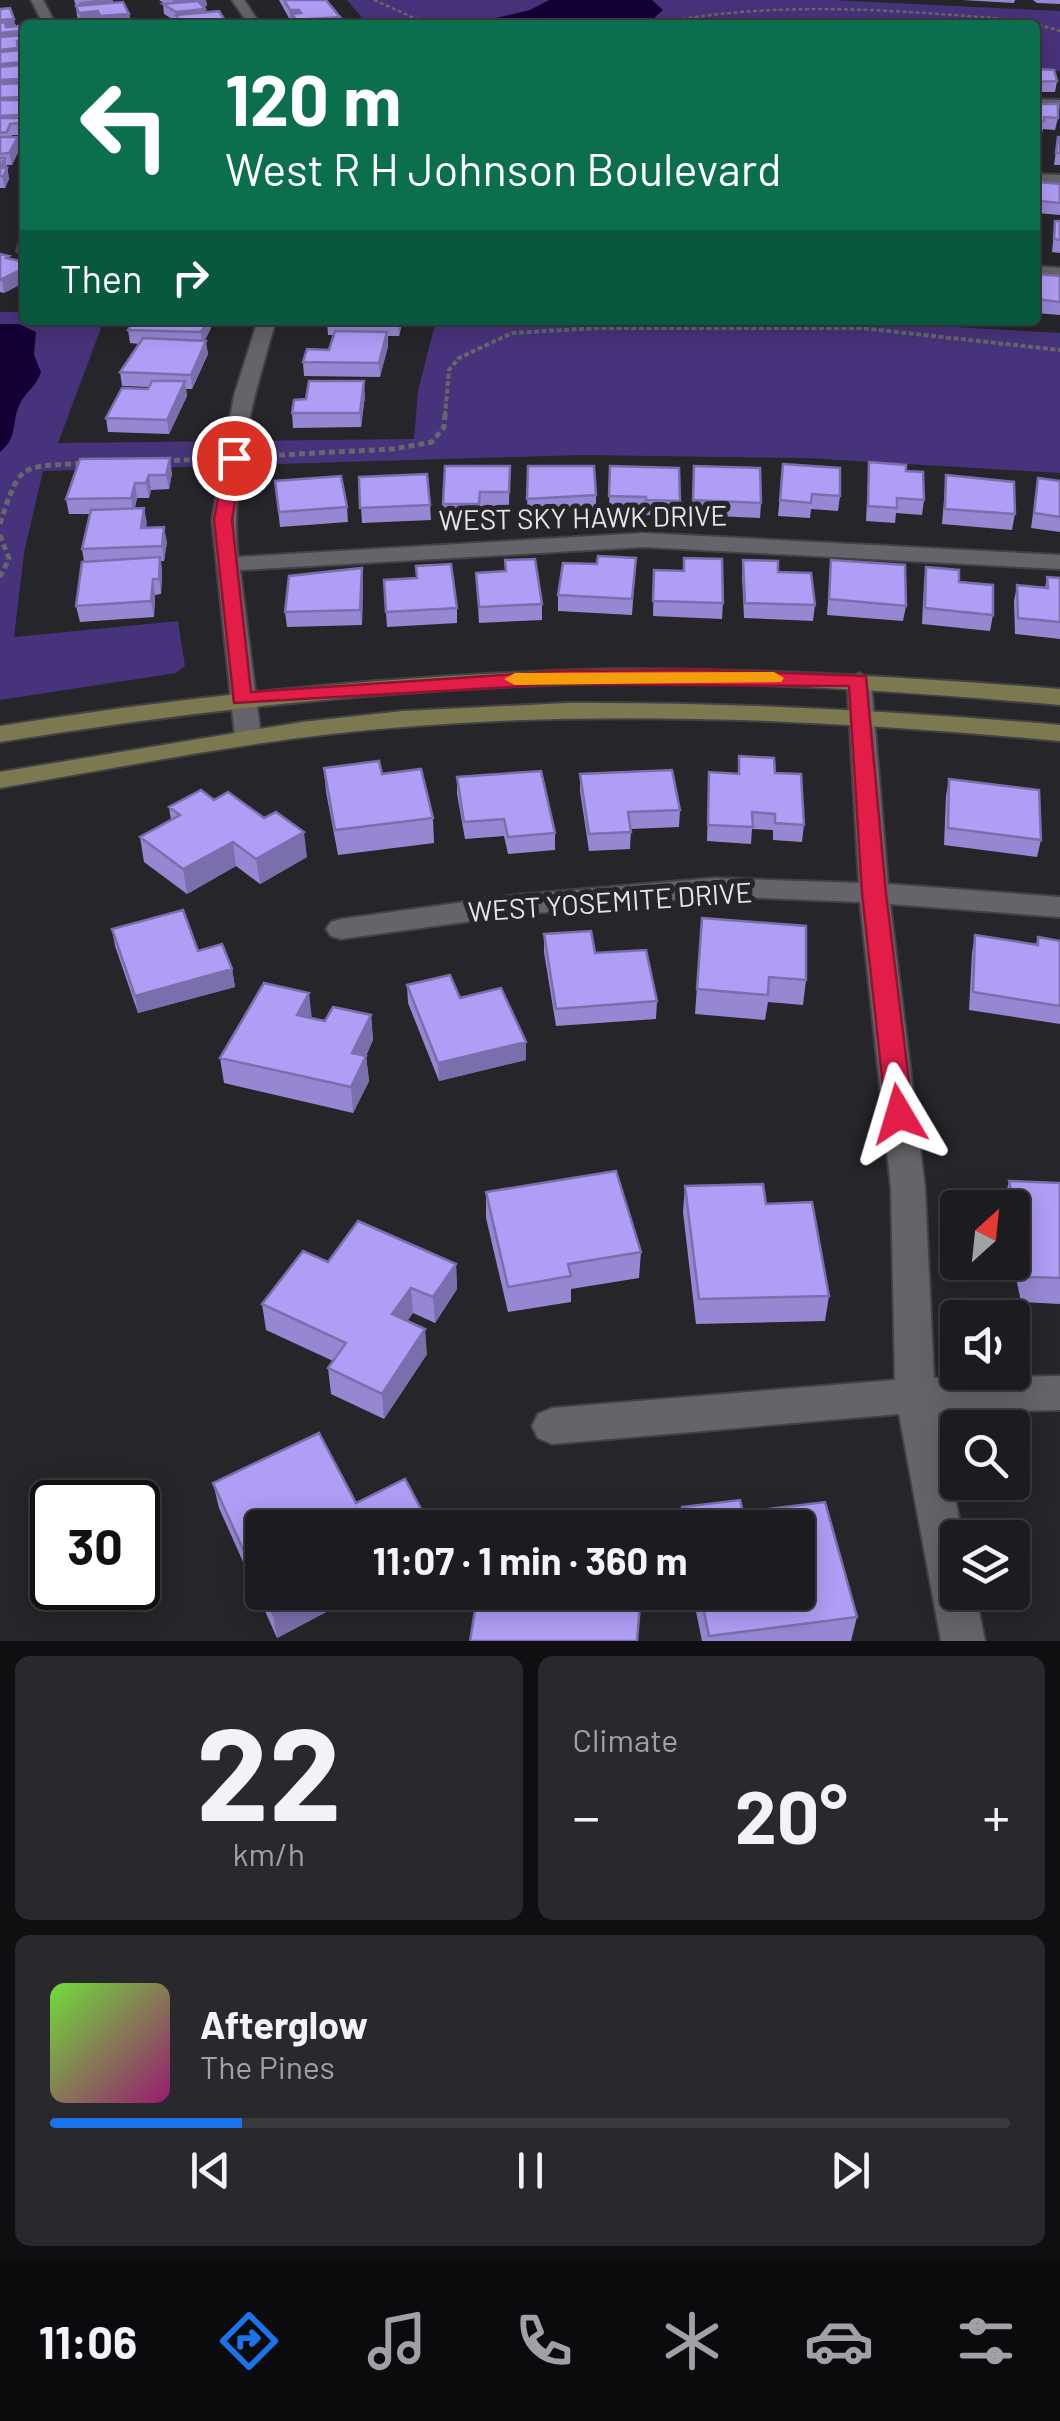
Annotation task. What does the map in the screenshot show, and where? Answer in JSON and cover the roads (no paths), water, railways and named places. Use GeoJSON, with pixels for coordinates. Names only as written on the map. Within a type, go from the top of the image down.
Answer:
{"type":"FeatureCollection","features":[{"type":"Feature","properties":{"kind":"main road"},"geometry":{"type":"LineString","coordinates":[[0,734],[242,699],[543,678],[859,680],[1060,696]]}},
{"type":"Feature","properties":{"kind":"main road"},"geometry":{"type":"LineString","coordinates":[[0,780],[248,737],[406,719],[672,711],[863,718],[1060,733]]}},
{"type":"Feature","properties":{"kind":"street"},"geometry":{"type":"LineString","coordinates":[[248,737],[223,520],[244,396],[265,325]]}},
{"type":"Feature","properties":{"kind":"street","name":"WEST SKY HAWK DRIVE"},"geometry":{"type":"LineString","coordinates":[[227,564],[644,540],[1060,562]]}},
{"type":"Feature","properties":{"kind":"street"},"geometry":{"type":"LineString","coordinates":[[859,680],[874,893],[908,1188],[915,1396],[962,1641]]}},
{"type":"Feature","properties":{"kind":"street","name":"WEST YOSEMITE DRIVE"},"geometry":{"type":"LineString","coordinates":[[342,929],[515,904],[716,887],[874,893],[1060,907]]}},
{"type":"Feature","properties":{"kind":"street"},"geometry":{"type":"LineString","coordinates":[[552,1426],[915,1396],[1060,1393]]}}]}
